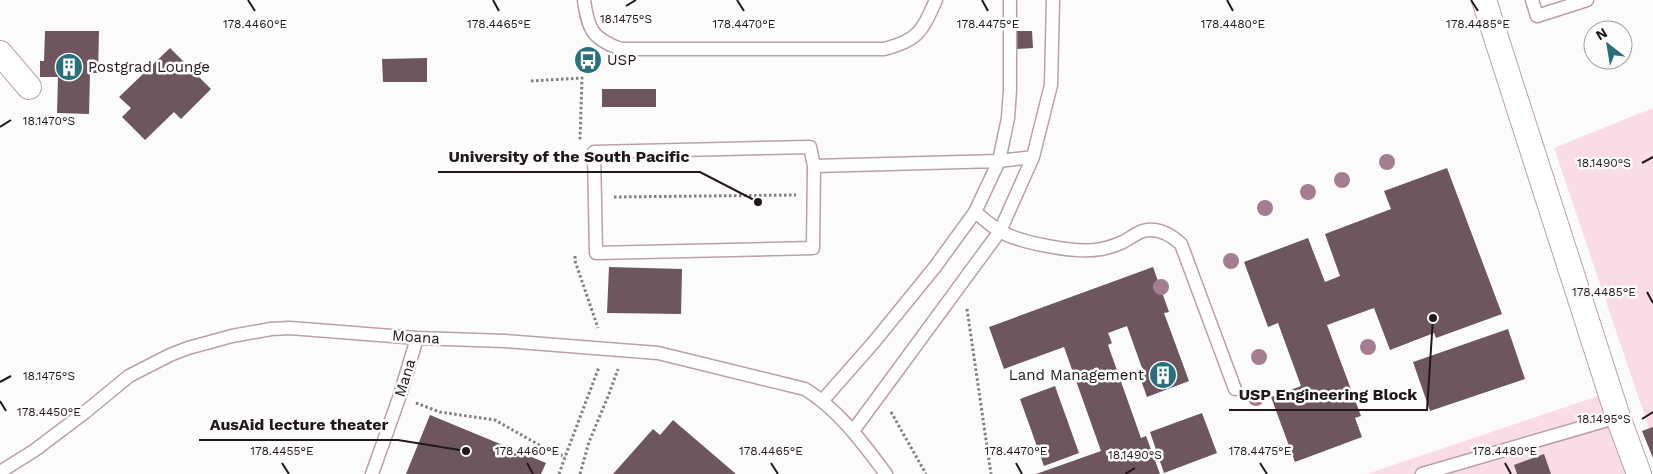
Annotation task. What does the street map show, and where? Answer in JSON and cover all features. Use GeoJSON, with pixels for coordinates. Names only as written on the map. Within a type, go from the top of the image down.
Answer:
{"type":"FeatureCollection","features":[{"type":"Feature","properties":{"kind":"street"},"geometry":{"type":"LineString","coordinates":[[1484,0],[1618,417],[1639,474]]}},
{"type":"Feature","properties":{"kind":"street"},"geometry":{"type":"LineString","coordinates":[[0,53],[29,87]]}},
{"type":"Feature","properties":{"kind":"lane"},"geometry":{"type":"LineString","coordinates":[[584,0],[590,29],[606,44],[621,49],[884,49],[900,45],[912,39],[924,27],[936,0]]}},
{"type":"Feature","properties":{"kind":"lane"},"geometry":{"type":"LineString","coordinates":[[823,400],[874,342],[976,212],[998,161],[1008,118],[1010,90],[1010,0]]}},
{"type":"Feature","properties":{"kind":"lane"},"geometry":{"type":"LineString","coordinates":[[853,431],[1000,231],[1033,157],[1051,85],[1053,0]]}},
{"type":"Feature","properties":{"kind":"lane"},"geometry":{"type":"LineString","coordinates":[[1532,0],[1537,16],[1587,0]]}},
{"type":"Feature","properties":{"kind":"lane"},"geometry":{"type":"LineString","coordinates":[[810,147],[814,166],[813,248],[596,253],[594,152],[810,147]]}},
{"type":"Feature","properties":{"kind":"lane"},"geometry":{"type":"LineString","coordinates":[[814,166],[998,161],[1033,157]]}},
{"type":"Feature","properties":{"kind":"lane"},"geometry":{"type":"LineString","coordinates":[[976,212],[1000,231],[1011,236],[1048,246],[1074,250],[1100,250],[1122,243],[1143,231],[1157,231],[1171,235],[1181,244],[1235,389]]}},
{"type":"Feature","properties":{"kind":"lane","name":"Moana"},"geometry":{"type":"LineString","coordinates":[[0,472],[35,450],[84,414],[129,376],[170,355],[232,336],[271,329],[290,328],[417,338],[505,341],[658,353],[805,389],[823,400],[853,431],[886,474]]}},
{"type":"Feature","properties":{"kind":"lane","name":"Mana"},"geometry":{"type":"LineString","coordinates":[[372,474],[399,398],[417,338]]}},
{"type":"Feature","properties":{"kind":"lane"},"geometry":{"type":"LineString","coordinates":[[1422,474],[1618,417]]}},
{"type":"Feature","properties":{"kind":"path"},"geometry":{"type":"LineString","coordinates":[[596,197],[813,195]]}},
{"type":"Feature","properties":{"kind":"path"},"geometry":{"type":"LineString","coordinates":[[967,307],[991,474]]}},
{"type":"Feature","properties":{"kind":"path"},"geometry":{"type":"LineString","coordinates":[[560,474],[564,457],[600,366],[618,351]]}},
{"type":"Feature","properties":{"kind":"path"},"geometry":{"type":"LineString","coordinates":[[580,474],[589,442],[609,394],[618,351]]}},
{"type":"Feature","properties":{"kind":"path"},"geometry":{"type":"LineString","coordinates":[[399,398],[440,412],[495,420],[564,457]]}},
{"type":"Feature","properties":{"kind":"shaded area"},"geometry":{"type":"Polygon","coordinates":[[[1653,108],[1653,440],[1554,148],[1653,108]]]}},
{"type":"Feature","properties":{"kind":"shaded area"},"geometry":{"type":"Polygon","coordinates":[[[1610,392],[1638,474],[1367,474],[1610,392]]]}},
{"type":"Feature","properties":{"kind":"building","name":"Postgrad Lounge"},"geometry":{"type":"Polygon","coordinates":[[[45,31],[99,31],[98,73],[90,73],[89,114],[57,113],[58,77],[40,77],[40,61],[44,61],[45,31]]]}},
{"type":"Feature","properties":{"kind":"building"},"geometry":{"type":"Polygon","coordinates":[[[1017,31],[1032,31],[1033,48],[1017,49],[1017,31]]]}},
{"type":"Feature","properties":{"kind":"building"},"geometry":{"type":"Polygon","coordinates":[[[170,48],[211,89],[181,119],[174,112],[145,140],[122,117],[131,108],[119,97],[170,48]]]}},
{"type":"Feature","properties":{"kind":"building"},"geometry":{"type":"Polygon","coordinates":[[[427,58],[427,82],[383,82],[382,59],[427,58]]]}},
{"type":"Feature","properties":{"kind":"building"},"geometry":{"type":"Polygon","coordinates":[[[602,89],[656,89],[656,107],[602,107],[602,89]]]}},
{"type":"Feature","properties":{"kind":"building"},"geometry":{"type":"Polygon","coordinates":[[[1447,168],[1502,314],[1436,338],[1434,333],[1390,350],[1374,308],[1327,325],[1361,416],[1355,418],[1362,437],[1295,462],[1271,397],[1301,386],[1278,323],[1268,327],[1244,262],[1308,238],[1325,282],[1340,276],[1325,234],[1391,209],[1384,191],[1447,168]]]}},
{"type":"Feature","properties":{"kind":"building"},"geometry":{"type":"Polygon","coordinates":[[[609,267],[682,269],[681,314],[607,313],[609,267]]]}},
{"type":"Feature","properties":{"kind":"building","name":"Land Management"},"geometry":{"type":"Polygon","coordinates":[[[1153,267],[1169,312],[1164,313],[1189,381],[1147,397],[1137,369],[1142,368],[1127,326],[1108,333],[1112,343],[1108,345],[1141,438],[1146,436],[1160,474],[1036,474],[1101,451],[1064,347],[1004,369],[989,327],[1153,267]]]}},
{"type":"Feature","properties":{"kind":"building"},"geometry":{"type":"Polygon","coordinates":[[[1508,329],[1525,379],[1430,411],[1413,362],[1508,329]]]}},
{"type":"Feature","properties":{"kind":"building"},"geometry":{"type":"Polygon","coordinates":[[[1055,386],[1079,453],[1044,466],[1020,399],[1055,386]]]}},
{"type":"Feature","properties":{"kind":"building"},"geometry":{"type":"Polygon","coordinates":[[[1202,413],[1217,453],[1164,473],[1150,432],[1202,413]]]}},
{"type":"Feature","properties":{"kind":"building"},"geometry":{"type":"Polygon","coordinates":[[[430,415],[546,463],[541,474],[406,474],[430,415]]]}},
{"type":"Feature","properties":{"kind":"building"},"geometry":{"type":"Polygon","coordinates":[[[673,420],[736,474],[613,474],[653,429],[660,435],[673,420]]]}},
{"type":"Feature","properties":{"kind":"building"},"geometry":{"type":"Polygon","coordinates":[[[1653,427],[1653,458],[1642,431],[1653,427]]]}},
{"type":"Feature","properties":{"kind":"building"},"geometry":{"type":"Polygon","coordinates":[[[1544,454],[1551,474],[1517,474],[1514,465],[1544,454]]]}},
{"type":"Feature","properties":{"kind":"place","name":"USP"},"geometry":{"type":"Point","coordinates":[588,60]}},
{"type":"Feature","properties":{"kind":"place","name":"Postgrad Lounge"},"geometry":{"type":"Point","coordinates":[69,67]}},
{"type":"Feature","properties":{"kind":"place","name":"University of the South Pacific"},"geometry":{"type":"Point","coordinates":[758,202]}},
{"type":"Feature","properties":{"kind":"place","name":"USP Engineering Block"},"geometry":{"type":"Point","coordinates":[1433,318]}},
{"type":"Feature","properties":{"kind":"place","name":"Land Management"},"geometry":{"type":"Point","coordinates":[1163,375]}},
{"type":"Feature","properties":{"kind":"place","name":"AusAid lecture theater"},"geometry":{"type":"Point","coordinates":[466,451]}}]}
